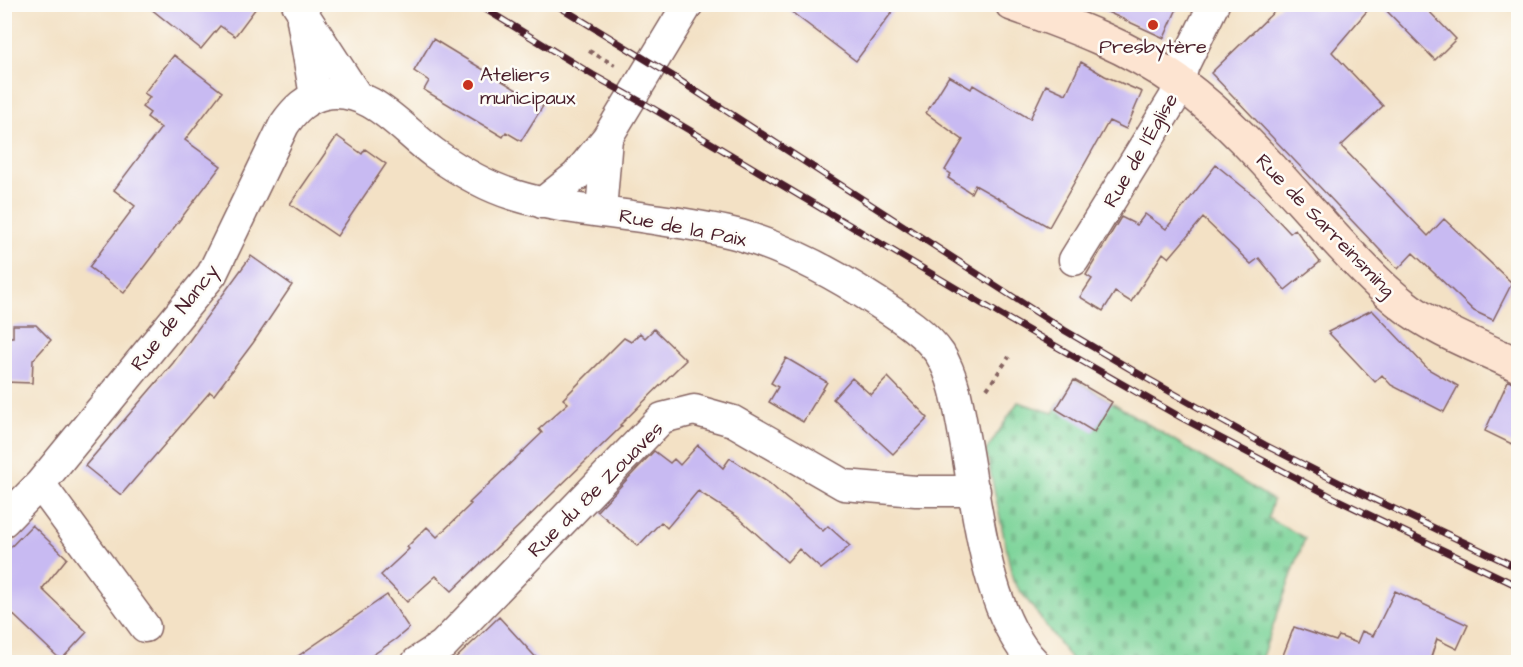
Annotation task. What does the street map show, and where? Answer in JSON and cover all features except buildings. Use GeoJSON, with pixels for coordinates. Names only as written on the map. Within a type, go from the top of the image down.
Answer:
{"type":"FeatureCollection","features":[{"type":"Feature","properties":{"kind":"street"},"geometry":{"type":"LineString","coordinates":[[542,203],[576,176],[607,138],[688,4]]}},
{"type":"Feature","properties":{"kind":"street","name":"Rue de Sarreinsming"},"geometry":{"type":"LineString","coordinates":[[1012,4],[1115,45],[1179,83],[1232,128],[1376,281],[1403,305],[1465,340],[1518,365]]}},
{"type":"Feature","properties":{"kind":"street","name":"Rue de l'Église"},"geometry":{"type":"LineString","coordinates":[[1074,260],[1168,108],[1184,65],[1214,4]]}},
{"type":"Feature","properties":{"kind":"street"},"geometry":{"type":"LineString","coordinates":[[298,6],[357,96]]}},
{"type":"Feature","properties":{"kind":"street"},"geometry":{"type":"LineString","coordinates":[[298,6],[315,96]]}},
{"type":"Feature","properties":{"kind":"street","name":"Rue de la Paix"},"geometry":{"type":"LineString","coordinates":[[315,96],[330,93],[357,96],[373,103],[433,152],[464,172],[511,194],[542,203],[713,229],[740,235],[776,248],[821,268],[863,292],[921,333],[940,354],[950,376],[959,406],[988,565],[997,597],[1019,645],[1034,663]]}},
{"type":"Feature","properties":{"kind":"street","name":"Rue de Nancy"},"geometry":{"type":"LineString","coordinates":[[4,521],[40,484],[212,274],[284,125],[302,103],[315,96]]}},
{"type":"Feature","properties":{"kind":"street"},"geometry":{"type":"LineString","coordinates":[[601,212],[607,138]]}},
{"type":"Feature","properties":{"kind":"street","name":"Rue du 8e Zouaves"},"geometry":{"type":"LineString","coordinates":[[417,663],[443,645],[662,418],[694,410],[733,421],[844,485],[916,491],[975,491]]}},
{"type":"Feature","properties":{"kind":"street"},"geometry":{"type":"LineString","coordinates":[[40,484],[145,627]]}},
{"type":"Feature","properties":{"kind":"path"},"geometry":{"type":"LineString","coordinates":[[589,51],[618,67]]}},
{"type":"Feature","properties":{"kind":"path"},"geometry":{"type":"LineString","coordinates":[[1001,369],[1009,357]]}},
{"type":"Feature","properties":{"kind":"green space"},"geometry":{"type":"Polygon","coordinates":[[[1075,380],[1273,500],[1268,518],[1305,538],[1260,662],[1073,662],[1013,581],[986,451],[1018,402],[1053,413],[1075,380]]]}},
{"type":"Feature","properties":{"kind":"railway"},"geometry":{"type":"LineString","coordinates":[[477,4],[593,75],[1001,315],[1182,418],[1338,500],[1518,586]]}},
{"type":"Feature","properties":{"kind":"railway"},"geometry":{"type":"LineString","coordinates":[[555,4],[671,75],[1064,330],[1139,374],[1265,445],[1518,568]]}},
{"type":"Feature","properties":{"kind":"place","name":"Presbytère"},"geometry":{"type":"Point","coordinates":[1153,25]}},
{"type":"Feature","properties":{"kind":"place","name":"Ateliers municipaux"},"geometry":{"type":"Point","coordinates":[468,85]}}]}
